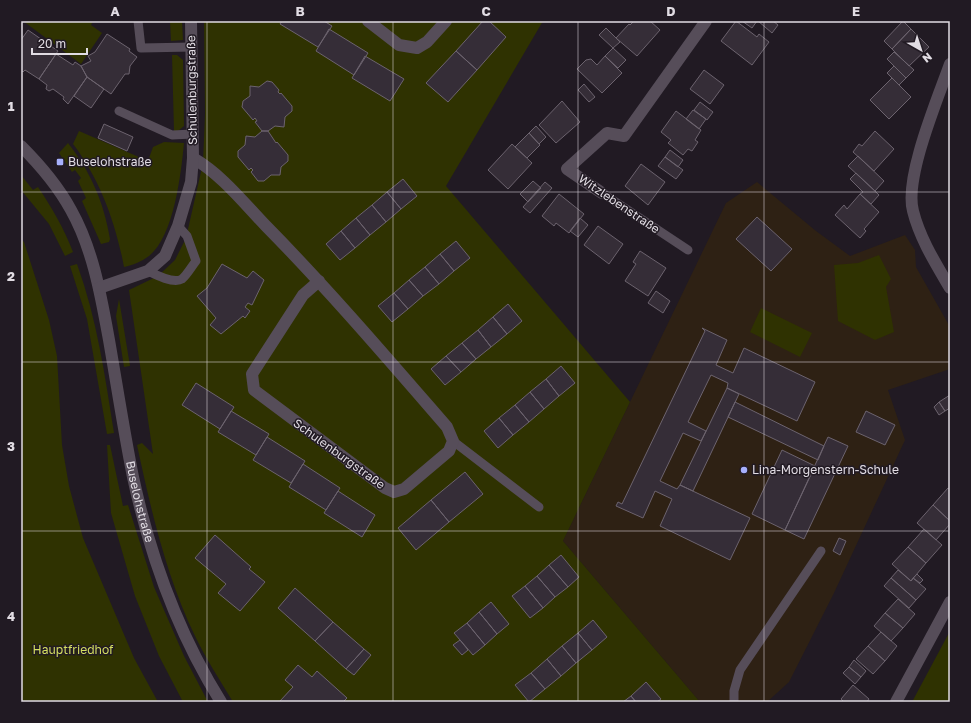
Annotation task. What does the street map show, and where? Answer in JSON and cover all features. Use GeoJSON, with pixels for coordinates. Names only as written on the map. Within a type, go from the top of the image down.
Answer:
{"type":"FeatureCollection","features":[{"type":"Feature","properties":{"kind":"street","name":"Schulenburgstraße"},"geometry":{"type":"LineString","coordinates":[[99,288],[148,271],[165,256],[178,226],[191,182],[193,158],[191,21]]}},
{"type":"Feature","properties":{"kind":"street"},"geometry":{"type":"LineString","coordinates":[[368,21],[400,45],[417,48],[427,42],[446,21]]}},
{"type":"Feature","properties":{"kind":"street","name":"Witzlebenstraße"},"geometry":{"type":"LineString","coordinates":[[602,193],[567,169],[607,133],[624,136],[706,21]]}},
{"type":"Feature","properties":{"kind":"street"},"geometry":{"type":"LineString","coordinates":[[950,64],[918,159],[911,198],[912,210],[920,234],[950,288]]}},
{"type":"Feature","properties":{"kind":"street","name":"Buselohstraße"},"geometry":{"type":"LineString","coordinates":[[21,146],[48,175],[72,210],[90,254],[99,288],[140,508],[162,579],[184,634],[199,665],[221,702]]}},
{"type":"Feature","properties":{"kind":"street","name":"Schulenburgstraße"},"geometry":{"type":"LineString","coordinates":[[193,158],[209,168],[319,281],[448,426],[453,441],[449,451],[404,489],[394,492],[385,488],[254,390],[252,374],[303,295],[319,281]]}},
{"type":"Feature","properties":{"kind":"street"},"geometry":{"type":"LineString","coordinates":[[896,702],[950,602]]}},
{"type":"Feature","properties":{"kind":"lane"},"geometry":{"type":"LineString","coordinates":[[138,21],[141,48],[192,47]]}},
{"type":"Feature","properties":{"kind":"lane"},"geometry":{"type":"LineString","coordinates":[[119,111],[172,135],[193,134]]}},
{"type":"Feature","properties":{"kind":"lane","name":"Witzlebenstraße"},"geometry":{"type":"LineString","coordinates":[[602,193],[688,250]]}},
{"type":"Feature","properties":{"kind":"lane"},"geometry":{"type":"LineString","coordinates":[[148,271],[158,276],[177,280],[182,278],[196,261],[187,236],[178,226]]}},
{"type":"Feature","properties":{"kind":"lane"},"geometry":{"type":"LineString","coordinates":[[453,441],[539,507]]}},
{"type":"Feature","properties":{"kind":"lane"},"geometry":{"type":"LineString","coordinates":[[734,702],[734,691],[740,670],[821,551]]}},
{"type":"Feature","properties":{"kind":"shaded area","name":"Lina-Morgenstern-Schule"},"geometry":{"type":"Polygon","coordinates":[[[757,182],[816,231],[850,256],[905,235],[915,250],[916,267],[950,327],[950,369],[888,390],[905,440],[834,593],[789,682],[767,702],[700,702],[563,541],[726,203],[757,182]]]}},
{"type":"Feature","properties":{"kind":"green space"},"geometry":{"type":"Polygon","coordinates":[[[23,21],[93,21],[91,25],[102,33],[81,64],[23,21]]]}},
{"type":"Feature","properties":{"kind":"green space"},"geometry":{"type":"Polygon","coordinates":[[[170,21],[182,21],[183,40],[171,41],[170,21]]]}},
{"type":"Feature","properties":{"kind":"green space"},"geometry":{"type":"Polygon","coordinates":[[[204,21],[543,21],[446,186],[630,402],[563,541],[700,702],[233,702],[195,636],[176,590],[160,542],[137,445],[142,443],[153,454],[129,290],[158,276],[175,260],[186,238],[203,163],[205,114],[204,21]]]}},
{"type":"Feature","properties":{"kind":"green space"},"geometry":{"type":"Polygon","coordinates":[[[172,55],[177,55],[183,60],[184,126],[178,131],[174,131],[172,55]]]}},
{"type":"Feature","properties":{"kind":"green space"},"geometry":{"type":"Polygon","coordinates":[[[79,131],[148,161],[153,147],[164,142],[184,143],[175,204],[165,234],[158,247],[149,256],[137,263],[124,267],[121,251],[106,202],[91,172],[73,144],[79,131]]]}},
{"type":"Feature","properties":{"kind":"green space"},"geometry":{"type":"Polygon","coordinates":[[[68,143],[90,177],[100,200],[110,239],[109,242],[101,244],[82,201],[86,198],[78,181],[81,178],[75,170],[72,172],[59,153],[68,143]]]}},
{"type":"Feature","properties":{"kind":"green space"},"geometry":{"type":"Polygon","coordinates":[[[21,175],[33,190],[38,187],[57,218],[73,252],[65,256],[49,224],[21,190],[21,175]]]}},
{"type":"Feature","properties":{"kind":"green space","name":"Hauptfriedhof"},"geometry":{"type":"Polygon","coordinates":[[[21,239],[24,242],[49,320],[57,356],[62,445],[69,486],[83,538],[134,658],[158,702],[21,702],[21,239]]]}},
{"type":"Feature","properties":{"kind":"green space"},"geometry":{"type":"Polygon","coordinates":[[[879,255],[891,279],[886,287],[894,332],[875,340],[838,321],[834,265],[858,263],[879,255]]]}},
{"type":"Feature","properties":{"kind":"green space"},"geometry":{"type":"Polygon","coordinates":[[[77,264],[95,327],[104,369],[114,433],[107,434],[87,319],[70,266],[77,264]]]}},
{"type":"Feature","properties":{"kind":"green space"},"geometry":{"type":"Polygon","coordinates":[[[119,299],[130,366],[124,367],[116,316],[119,299]]]}},
{"type":"Feature","properties":{"kind":"green space"},"geometry":{"type":"Polygon","coordinates":[[[761,308],[812,333],[800,357],[750,332],[761,308]]]}},
{"type":"Feature","properties":{"kind":"green space"},"geometry":{"type":"Polygon","coordinates":[[[107,445],[110,445],[123,506],[128,505],[154,587],[184,656],[208,702],[183,702],[159,656],[135,596],[111,513],[107,445]]]}},
{"type":"Feature","properties":{"kind":"green space"},"geometry":{"type":"Polygon","coordinates":[[[950,631],[950,702],[912,702],[950,631]]]}},
{"type":"Feature","properties":{"kind":"building"},"geometry":{"type":"Polygon","coordinates":[[[282,21],[324,21],[332,26],[318,47],[280,24],[282,21]]]}},
{"type":"Feature","properties":{"kind":"building"},"geometry":{"type":"Polygon","coordinates":[[[483,21],[489,21],[506,37],[477,70],[456,51],[483,21]]]}},
{"type":"Feature","properties":{"kind":"building"},"geometry":{"type":"Polygon","coordinates":[[[634,21],[650,21],[660,30],[637,56],[616,38],[629,24],[630,25],[634,21]]]}},
{"type":"Feature","properties":{"kind":"building"},"geometry":{"type":"Polygon","coordinates":[[[736,21],[757,37],[759,34],[769,42],[752,65],[721,41],[736,21]]]}},
{"type":"Feature","properties":{"kind":"building"},"geometry":{"type":"Polygon","coordinates":[[[742,21],[757,21],[752,28],[742,21]]]}},
{"type":"Feature","properties":{"kind":"building"},"geometry":{"type":"Polygon","coordinates":[[[758,21],[773,21],[778,25],[772,33],[758,21]]]}},
{"type":"Feature","properties":{"kind":"building"},"geometry":{"type":"Polygon","coordinates":[[[903,21],[911,29],[892,49],[884,41],[903,21]]]}},
{"type":"Feature","properties":{"kind":"building"},"geometry":{"type":"Polygon","coordinates":[[[606,28],[620,42],[613,48],[599,35],[606,28]]]}},
{"type":"Feature","properties":{"kind":"building"},"geometry":{"type":"Polygon","coordinates":[[[329,29],[368,53],[354,75],[316,51],[329,29]]]}},
{"type":"Feature","properties":{"kind":"building"},"geometry":{"type":"Polygon","coordinates":[[[911,29],[929,47],[909,66],[892,49],[911,29]]]}},
{"type":"Feature","properties":{"kind":"building"},"geometry":{"type":"Polygon","coordinates":[[[28,30],[58,51],[39,79],[25,70],[23,72],[21,70],[21,40],[28,30]]]}},
{"type":"Feature","properties":{"kind":"building"},"geometry":{"type":"Polygon","coordinates":[[[107,34],[130,49],[129,51],[137,57],[130,66],[129,74],[125,74],[111,94],[87,77],[81,66],[91,61],[88,56],[95,52],[107,34]]]}},
{"type":"Feature","properties":{"kind":"building"},"geometry":{"type":"Polygon","coordinates":[[[613,48],[626,60],[618,68],[605,56],[613,48]]]}},
{"type":"Feature","properties":{"kind":"building"},"geometry":{"type":"Polygon","coordinates":[[[456,51],[477,70],[448,102],[426,83],[456,51]]]}},
{"type":"Feature","properties":{"kind":"building"},"geometry":{"type":"Polygon","coordinates":[[[894,52],[914,70],[906,78],[887,59],[894,52]]]}},
{"type":"Feature","properties":{"kind":"building"},"geometry":{"type":"Polygon","coordinates":[[[56,54],[73,65],[75,62],[81,66],[87,77],[68,104],[63,99],[64,97],[53,89],[49,91],[46,89],[47,85],[39,79],[56,54]]]}},
{"type":"Feature","properties":{"kind":"building"},"geometry":{"type":"Polygon","coordinates":[[[365,56],[404,79],[390,101],[352,78],[365,56]]]}},
{"type":"Feature","properties":{"kind":"building"},"geometry":{"type":"Polygon","coordinates":[[[605,56],[622,73],[602,93],[577,69],[586,60],[591,59],[597,65],[605,56]]]}},
{"type":"Feature","properties":{"kind":"building"},"geometry":{"type":"Polygon","coordinates":[[[894,66],[906,78],[899,85],[887,73],[894,66]]]}},
{"type":"Feature","properties":{"kind":"building"},"geometry":{"type":"Polygon","coordinates":[[[704,70],[724,85],[710,104],[690,89],[704,70]]]}},
{"type":"Feature","properties":{"kind":"building"},"geometry":{"type":"Polygon","coordinates":[[[87,77],[104,89],[91,108],[74,96],[87,77]]]}},
{"type":"Feature","properties":{"kind":"building"},"geometry":{"type":"Polygon","coordinates":[[[892,78],[911,97],[889,119],[870,100],[892,78]]]}},
{"type":"Feature","properties":{"kind":"building"},"geometry":{"type":"Polygon","coordinates":[[[267,81],[272,82],[279,90],[278,92],[280,94],[281,93],[292,106],[292,111],[285,117],[284,127],[275,126],[268,131],[262,131],[255,122],[257,121],[255,118],[253,120],[242,107],[243,101],[250,96],[250,86],[259,87],[267,81]]]}},
{"type":"Feature","properties":{"kind":"building"},"geometry":{"type":"Polygon","coordinates":[[[584,84],[595,97],[589,102],[578,90],[584,84]]]}},
{"type":"Feature","properties":{"kind":"building"},"geometry":{"type":"Polygon","coordinates":[[[562,101],[580,122],[556,143],[539,125],[562,101]]]}},
{"type":"Feature","properties":{"kind":"building"},"geometry":{"type":"Polygon","coordinates":[[[700,102],[713,112],[707,120],[694,110],[700,102]]]}},
{"type":"Feature","properties":{"kind":"building"},"geometry":{"type":"Polygon","coordinates":[[[693,110],[706,119],[699,129],[686,119],[693,110]]]}},
{"type":"Feature","properties":{"kind":"building"},"geometry":{"type":"Polygon","coordinates":[[[676,111],[701,130],[695,140],[698,142],[692,151],[688,149],[683,155],[668,143],[671,140],[661,132],[676,111]]]}},
{"type":"Feature","properties":{"kind":"building"},"geometry":{"type":"Polygon","coordinates":[[[104,124],[133,137],[127,151],[98,138],[104,124]]]}},
{"type":"Feature","properties":{"kind":"building"},"geometry":{"type":"Polygon","coordinates":[[[536,126],[546,137],[539,144],[529,133],[536,126]]]}},
{"type":"Feature","properties":{"kind":"building"},"geometry":{"type":"Polygon","coordinates":[[[262,131],[268,131],[276,143],[277,142],[288,155],[288,161],[281,167],[280,175],[271,175],[264,181],[258,181],[251,172],[253,170],[251,168],[249,170],[238,157],[238,151],[245,145],[246,136],[255,137],[262,131]]]}},
{"type":"Feature","properties":{"kind":"building"},"geometry":{"type":"Polygon","coordinates":[[[875,131],[894,149],[874,171],[853,152],[859,144],[862,146],[875,131]]]}},
{"type":"Feature","properties":{"kind":"building"},"geometry":{"type":"Polygon","coordinates":[[[529,133],[540,145],[527,158],[515,147],[529,133]]]}},
{"type":"Feature","properties":{"kind":"building"},"geometry":{"type":"Polygon","coordinates":[[[512,144],[532,163],[508,189],[488,170],[512,144]]]}},
{"type":"Feature","properties":{"kind":"building"},"geometry":{"type":"Polygon","coordinates":[[[670,150],[683,160],[678,167],[665,157],[670,150]]]}},
{"type":"Feature","properties":{"kind":"building"},"geometry":{"type":"Polygon","coordinates":[[[858,156],[884,181],[875,191],[848,166],[858,156]]]}},
{"type":"Feature","properties":{"kind":"building"},"geometry":{"type":"Polygon","coordinates":[[[665,157],[683,170],[676,179],[658,166],[665,157]]]}},
{"type":"Feature","properties":{"kind":"building"},"geometry":{"type":"Polygon","coordinates":[[[641,164],[665,182],[648,205],[625,186],[641,164]]]}},
{"type":"Feature","properties":{"kind":"building"},"geometry":{"type":"Polygon","coordinates":[[[856,173],[879,195],[871,204],[860,194],[863,192],[850,179],[856,173]]]}},
{"type":"Feature","properties":{"kind":"building"},"geometry":{"type":"Polygon","coordinates":[[[403,179],[417,196],[401,209],[387,192],[403,179]]]}},
{"type":"Feature","properties":{"kind":"building"},"geometry":{"type":"Polygon","coordinates":[[[533,181],[541,188],[528,202],[520,194],[533,181]]]}},
{"type":"Feature","properties":{"kind":"building"},"geometry":{"type":"Polygon","coordinates":[[[545,182],[552,188],[530,213],[523,207],[545,182]]]}},
{"type":"Feature","properties":{"kind":"building"},"geometry":{"type":"Polygon","coordinates":[[[387,192],[401,209],[386,222],[372,205],[387,192]]]}},
{"type":"Feature","properties":{"kind":"building"},"geometry":{"type":"Polygon","coordinates":[[[559,194],[584,214],[569,233],[556,223],[554,226],[542,216],[559,194]]]}},
{"type":"Feature","properties":{"kind":"building"},"geometry":{"type":"Polygon","coordinates":[[[860,194],[879,212],[864,229],[866,231],[860,238],[835,215],[844,205],[847,209],[860,194]]]}},
{"type":"Feature","properties":{"kind":"building"},"geometry":{"type":"Polygon","coordinates":[[[372,205],[386,222],[370,235],[356,218],[372,205]]]}},
{"type":"Feature","properties":{"kind":"building"},"geometry":{"type":"Polygon","coordinates":[[[757,217],[792,249],[771,271],[736,239],[757,217]]]}},
{"type":"Feature","properties":{"kind":"building"},"geometry":{"type":"Polygon","coordinates":[[[356,218],[370,235],[355,248],[341,231],[356,218]]]}},
{"type":"Feature","properties":{"kind":"building"},"geometry":{"type":"Polygon","coordinates":[[[580,218],[588,225],[578,237],[570,231],[580,218]]]}},
{"type":"Feature","properties":{"kind":"building"},"geometry":{"type":"Polygon","coordinates":[[[598,226],[623,244],[609,264],[584,245],[598,226]]]}},
{"type":"Feature","properties":{"kind":"building"},"geometry":{"type":"Polygon","coordinates":[[[341,231],[355,248],[340,260],[326,244],[341,231]]]}},
{"type":"Feature","properties":{"kind":"building"},"geometry":{"type":"Polygon","coordinates":[[[456,241],[470,258],[454,271],[440,254],[456,241]]]}},
{"type":"Feature","properties":{"kind":"building"},"geometry":{"type":"Polygon","coordinates":[[[640,251],[666,268],[648,296],[625,281],[636,264],[633,262],[640,251]]]}},
{"type":"Feature","properties":{"kind":"building"},"geometry":{"type":"Polygon","coordinates":[[[440,254],[454,271],[439,284],[425,267],[440,254]]]}},
{"type":"Feature","properties":{"kind":"building"},"geometry":{"type":"Polygon","coordinates":[[[222,264],[247,278],[253,271],[264,280],[252,305],[248,303],[245,307],[250,311],[245,318],[243,316],[221,334],[210,325],[216,318],[197,296],[207,288],[222,264]]]}},
{"type":"Feature","properties":{"kind":"building"},"geometry":{"type":"Polygon","coordinates":[[[425,267],[439,284],[423,296],[409,280],[425,267]]]}},
{"type":"Feature","properties":{"kind":"building"},"geometry":{"type":"Polygon","coordinates":[[[409,280],[423,296],[408,309],[394,293],[409,280]]]}},
{"type":"Feature","properties":{"kind":"building"},"geometry":{"type":"Polygon","coordinates":[[[656,291],[670,301],[663,313],[648,303],[656,291]]]}},
{"type":"Feature","properties":{"kind":"building"},"geometry":{"type":"Polygon","coordinates":[[[394,293],[408,309],[392,322],[378,306],[394,293]]]}},
{"type":"Feature","properties":{"kind":"building"},"geometry":{"type":"Polygon","coordinates":[[[508,304],[522,321],[507,334],[493,317],[508,304]]]}},
{"type":"Feature","properties":{"kind":"building"},"geometry":{"type":"Polygon","coordinates":[[[493,317],[507,334],[491,347],[478,330],[493,317]]]}},
{"type":"Feature","properties":{"kind":"building"},"geometry":{"type":"Polygon","coordinates":[[[702,328],[727,340],[716,365],[733,373],[744,348],[815,382],[797,421],[727,388],[728,383],[711,375],[688,422],[706,431],[701,441],[683,433],[660,481],[677,489],[680,485],[750,518],[730,560],[660,526],[672,499],[655,491],[643,518],[616,506],[618,502],[622,504],[705,331],[702,328]]]}},
{"type":"Feature","properties":{"kind":"building"},"geometry":{"type":"Polygon","coordinates":[[[478,330],[491,347],[476,359],[462,343],[478,330]]]}},
{"type":"Feature","properties":{"kind":"building"},"geometry":{"type":"Polygon","coordinates":[[[462,343],[476,359],[461,372],[446,356],[462,343]]]}},
{"type":"Feature","properties":{"kind":"building"},"geometry":{"type":"Polygon","coordinates":[[[446,356],[461,372],[445,385],[431,369],[446,356]]]}},
{"type":"Feature","properties":{"kind":"building"},"geometry":{"type":"Polygon","coordinates":[[[561,366],[575,383],[559,396],[546,379],[561,366]]]}},
{"type":"Feature","properties":{"kind":"building"},"geometry":{"type":"Polygon","coordinates":[[[546,379],[559,396],[544,409],[530,392],[546,379]]]}},
{"type":"Feature","properties":{"kind":"building"},"geometry":{"type":"Polygon","coordinates":[[[196,383],[234,407],[220,429],[182,405],[196,383]]]}},
{"type":"Feature","properties":{"kind":"building"},"geometry":{"type":"Polygon","coordinates":[[[727,388],[739,394],[693,491],[680,485],[727,388]]]}},
{"type":"Feature","properties":{"kind":"building"},"geometry":{"type":"Polygon","coordinates":[[[530,392],[544,409],[529,422],[515,405],[530,392]]]}},
{"type":"Feature","properties":{"kind":"building"},"geometry":{"type":"Polygon","coordinates":[[[950,395],[950,408],[945,411],[939,402],[950,395]]]}},
{"type":"Feature","properties":{"kind":"building"},"geometry":{"type":"Polygon","coordinates":[[[735,402],[824,446],[818,460],[728,417],[735,402]]]}},
{"type":"Feature","properties":{"kind":"building"},"geometry":{"type":"Polygon","coordinates":[[[939,402],[945,411],[939,415],[934,407],[939,402]]]}},
{"type":"Feature","properties":{"kind":"building"},"geometry":{"type":"Polygon","coordinates":[[[515,405],[529,422],[513,435],[499,418],[515,405]]]}},
{"type":"Feature","properties":{"kind":"building"},"geometry":{"type":"Polygon","coordinates":[[[231,411],[269,434],[256,455],[218,432],[231,411]]]}},
{"type":"Feature","properties":{"kind":"building"},"geometry":{"type":"Polygon","coordinates":[[[866,411],[895,425],[885,445],[856,432],[866,411]]]}},
{"type":"Feature","properties":{"kind":"building"},"geometry":{"type":"Polygon","coordinates":[[[499,418],[513,435],[498,448],[484,431],[499,418]]]}},
{"type":"Feature","properties":{"kind":"building"},"geometry":{"type":"Polygon","coordinates":[[[267,437],[305,461],[291,483],[253,460],[267,437]]]}},
{"type":"Feature","properties":{"kind":"building"},"geometry":{"type":"Polygon","coordinates":[[[828,437],[848,446],[804,539],[785,530],[828,437]]]}},
{"type":"Feature","properties":{"kind":"building"},"geometry":{"type":"Polygon","coordinates":[[[782,450],[815,466],[785,530],[752,514],[782,450]]]}},
{"type":"Feature","properties":{"kind":"building"},"geometry":{"type":"Polygon","coordinates":[[[303,464],[340,488],[326,510],[289,487],[303,464]]]}},
{"type":"Feature","properties":{"kind":"building"},"geometry":{"type":"Polygon","coordinates":[[[465,472],[483,494],[449,522],[431,500],[465,472]]]}},
{"type":"Feature","properties":{"kind":"building"},"geometry":{"type":"Polygon","coordinates":[[[948,488],[950,489],[950,521],[933,505],[948,488]]]}},
{"type":"Feature","properties":{"kind":"building"},"geometry":{"type":"Polygon","coordinates":[[[338,491],[375,515],[362,537],[324,513],[338,491]]]}},
{"type":"Feature","properties":{"kind":"building"},"geometry":{"type":"Polygon","coordinates":[[[431,500],[449,522],[416,550],[398,528],[431,500]]]}},
{"type":"Feature","properties":{"kind":"building"},"geometry":{"type":"Polygon","coordinates":[[[933,505],[950,521],[950,524],[936,540],[917,523],[933,505]]]}},
{"type":"Feature","properties":{"kind":"building"},"geometry":{"type":"Polygon","coordinates":[[[924,529],[942,545],[926,563],[908,547],[924,529]]]}},
{"type":"Feature","properties":{"kind":"building"},"geometry":{"type":"Polygon","coordinates":[[[215,535],[251,567],[249,569],[265,582],[240,611],[218,593],[226,584],[195,558],[215,535]]]}},
{"type":"Feature","properties":{"kind":"building"},"geometry":{"type":"Polygon","coordinates":[[[839,538],[846,541],[840,555],[833,551],[839,538]]]}},
{"type":"Feature","properties":{"kind":"building"},"geometry":{"type":"Polygon","coordinates":[[[908,547],[926,563],[911,581],[892,564],[908,547]]]}},
{"type":"Feature","properties":{"kind":"building"},"geometry":{"type":"Polygon","coordinates":[[[561,555],[579,577],[568,587],[549,565],[561,555]]]}},
{"type":"Feature","properties":{"kind":"building"},"geometry":{"type":"Polygon","coordinates":[[[549,565],[568,587],[555,597],[537,576],[549,565]]]}},
{"type":"Feature","properties":{"kind":"building"},"geometry":{"type":"Polygon","coordinates":[[[898,570],[911,581],[913,578],[926,589],[916,600],[891,578],[898,570]]]}},
{"type":"Feature","properties":{"kind":"building"},"geometry":{"type":"Polygon","coordinates":[[[917,574],[923,580],[920,583],[913,578],[917,574]]]}},
{"type":"Feature","properties":{"kind":"building"},"geometry":{"type":"Polygon","coordinates":[[[537,576],[555,597],[543,608],[525,586],[537,576]]]}},
{"type":"Feature","properties":{"kind":"building"},"geometry":{"type":"Polygon","coordinates":[[[891,578],[916,600],[909,608],[884,586],[891,578]]]}},
{"type":"Feature","properties":{"kind":"building"},"geometry":{"type":"Polygon","coordinates":[[[525,586],[543,608],[530,618],[512,596],[525,586]]]}},
{"type":"Feature","properties":{"kind":"building"},"geometry":{"type":"Polygon","coordinates":[[[295,588],[333,622],[315,641],[278,608],[295,588]]]}},
{"type":"Feature","properties":{"kind":"building"},"geometry":{"type":"Polygon","coordinates":[[[898,599],[915,614],[903,628],[885,613],[898,599]]]}},
{"type":"Feature","properties":{"kind":"building"},"geometry":{"type":"Polygon","coordinates":[[[491,602],[509,624],[497,634],[479,612],[491,602]]]}},
{"type":"Feature","properties":{"kind":"building"},"geometry":{"type":"Polygon","coordinates":[[[479,612],[497,634],[485,645],[467,623],[479,612]]]}},
{"type":"Feature","properties":{"kind":"building"},"geometry":{"type":"Polygon","coordinates":[[[885,613],[903,628],[891,641],[874,626],[885,613]]]}},
{"type":"Feature","properties":{"kind":"building"},"geometry":{"type":"Polygon","coordinates":[[[593,620],[607,637],[592,650],[578,633],[593,620]]]}},
{"type":"Feature","properties":{"kind":"building"},"geometry":{"type":"Polygon","coordinates":[[[333,622],[364,649],[346,669],[315,641],[333,622]]]}},
{"type":"Feature","properties":{"kind":"building"},"geometry":{"type":"Polygon","coordinates":[[[467,623],[485,645],[473,655],[454,633],[467,623]]]}},
{"type":"Feature","properties":{"kind":"building"},"geometry":{"type":"Polygon","coordinates":[[[881,632],[897,646],[885,661],[868,646],[881,632]]]}},
{"type":"Feature","properties":{"kind":"building"},"geometry":{"type":"Polygon","coordinates":[[[578,633],[592,650],[576,663],[562,646],[578,633]]]}},
{"type":"Feature","properties":{"kind":"building"},"geometry":{"type":"Polygon","coordinates":[[[460,640],[468,650],[462,655],[453,645],[460,640]]]}},
{"type":"Feature","properties":{"kind":"building"},"geometry":{"type":"Polygon","coordinates":[[[562,646],[576,663],[561,676],[547,659],[562,646]]]}},
{"type":"Feature","properties":{"kind":"building"},"geometry":{"type":"Polygon","coordinates":[[[868,646],[885,661],[873,674],[856,659],[868,646]]]}},
{"type":"Feature","properties":{"kind":"building"},"geometry":{"type":"Polygon","coordinates":[[[364,649],[371,655],[354,675],[346,669],[364,649]]]}},
{"type":"Feature","properties":{"kind":"building"},"geometry":{"type":"Polygon","coordinates":[[[547,659],[561,676],[545,689],[531,673],[547,659]]]}},
{"type":"Feature","properties":{"kind":"building"},"geometry":{"type":"Polygon","coordinates":[[[854,660],[866,671],[861,677],[849,667],[854,660]]]}},
{"type":"Feature","properties":{"kind":"building"},"geometry":{"type":"Polygon","coordinates":[[[298,665],[312,677],[317,671],[347,698],[343,702],[280,701],[293,687],[285,680],[298,665]]]}},
{"type":"Feature","properties":{"kind":"building"},"geometry":{"type":"Polygon","coordinates":[[[849,667],[861,677],[855,684],[843,673],[849,667]]]}},
{"type":"Feature","properties":{"kind":"building"},"geometry":{"type":"Polygon","coordinates":[[[531,673],[545,689],[529,702],[515,685],[531,673]]]}},
{"type":"Feature","properties":{"kind":"building"},"geometry":{"type":"Polygon","coordinates":[[[646,682],[661,699],[657,702],[636,702],[631,696],[646,682]]]}},
{"type":"Feature","properties":{"kind":"building"},"geometry":{"type":"Polygon","coordinates":[[[853,685],[869,699],[867,702],[844,702],[841,699],[853,685]]]}},
{"type":"Feature","properties":{"kind":"building"},"geometry":{"type":"Polygon","coordinates":[[[631,696],[636,702],[623,702],[631,696]]]}},
{"type":"Feature","properties":{"kind":"place","name":"Buselohstraße"},"geometry":{"type":"Point","coordinates":[60,162]}},
{"type":"Feature","properties":{"kind":"place","name":"Lina-Morgenstern-Schule"},"geometry":{"type":"Point","coordinates":[744,470]}}]}
